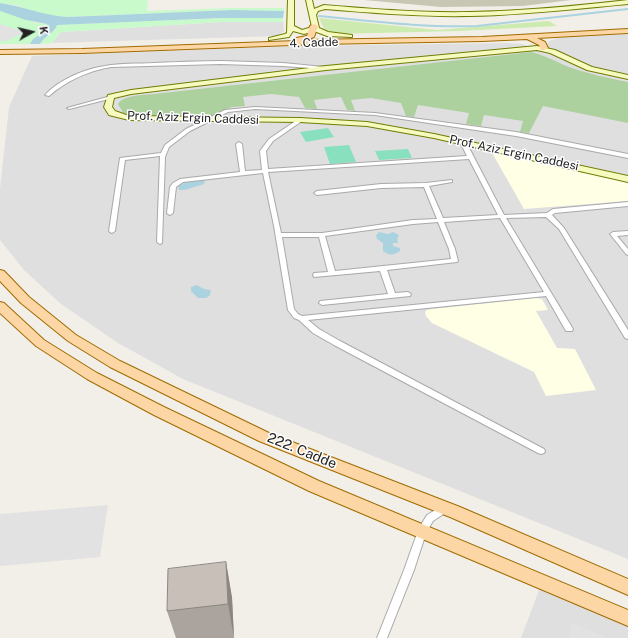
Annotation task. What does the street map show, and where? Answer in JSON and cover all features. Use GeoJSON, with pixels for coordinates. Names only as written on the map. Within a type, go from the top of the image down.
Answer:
{"type":"FeatureCollection","features":[{"type":"Feature","properties":{"kind":"main road","name":"4. Cadde"},"geometry":{"type":"LineString","coordinates":[[0,52],[82,52],[264,44],[445,40],[525,36],[628,26]]}},
{"type":"Feature","properties":{"kind":"main road"},"geometry":{"type":"LineString","coordinates":[[264,44],[303,40],[310,37],[314,28]]}},
{"type":"Feature","properties":{"kind":"main road"},"geometry":{"type":"LineString","coordinates":[[544,47],[545,41],[551,38],[589,30]]}},
{"type":"Feature","properties":{"kind":"main road"},"geometry":{"type":"LineString","coordinates":[[505,31],[525,36],[544,47]]}},
{"type":"Feature","properties":{"kind":"main road","name":"4. Cadde"},"geometry":{"type":"LineString","coordinates":[[0,47],[87,46],[505,31],[628,31]]}},
{"type":"Feature","properties":{"kind":"main road"},"geometry":{"type":"LineString","coordinates":[[525,36],[532,44]]}},
{"type":"Feature","properties":{"kind":"main road"},"geometry":{"type":"LineString","coordinates":[[445,40],[517,41],[544,47]]}},
{"type":"Feature","properties":{"kind":"main road","name":"222. Cadde"},"geometry":{"type":"LineString","coordinates":[[0,274],[26,300],[72,338],[115,364],[264,437],[446,508],[628,587]]}},
{"type":"Feature","properties":{"kind":"main road","name":"222. Cadde"},"geometry":{"type":"LineString","coordinates":[[0,306],[40,343],[92,376],[159,411],[314,486],[628,618]]}},
{"type":"Feature","properties":{"kind":"street"},"geometry":{"type":"LineString","coordinates":[[271,39],[287,36],[291,31],[291,0]]}},
{"type":"Feature","properties":{"kind":"street"},"geometry":{"type":"LineString","coordinates":[[309,0],[314,28],[321,33],[350,36]]}},
{"type":"Feature","properties":{"kind":"street"},"geometry":{"type":"LineString","coordinates":[[326,0],[332,4],[410,13],[478,14],[543,11],[628,2]]}},
{"type":"Feature","properties":{"kind":"street"},"geometry":{"type":"LineString","coordinates":[[312,15],[318,8],[332,4],[478,10],[536,8],[617,0]]}},
{"type":"Feature","properties":{"kind":"street"},"geometry":{"type":"LineString","coordinates":[[291,27],[301,32],[314,28]]}},
{"type":"Feature","properties":{"kind":"street"},"geometry":{"type":"LineString","coordinates":[[544,47],[575,64],[608,74],[628,77]]}},
{"type":"Feature","properties":{"kind":"street","name":"Prof. Aziz Ergin Caddesi"},"geometry":{"type":"LineString","coordinates":[[544,47],[326,68],[131,92],[111,97],[108,107],[112,113],[129,118],[300,120],[367,124],[463,142],[628,179]]}},
{"type":"Feature","properties":{"kind":"street"},"geometry":{"type":"LineString","coordinates":[[47,95],[54,89],[84,74],[105,67],[196,62],[269,62],[326,68]]}},
{"type":"Feature","properties":{"kind":"street"},"geometry":{"type":"LineString","coordinates":[[69,108],[111,97]]}},
{"type":"Feature","properties":{"kind":"street"},"geometry":{"type":"LineString","coordinates":[[160,242],[163,154],[167,146],[188,130],[227,111],[255,108],[375,114],[516,134],[628,156]]}},
{"type":"Feature","properties":{"kind":"street"},"geometry":{"type":"LineString","coordinates":[[300,120],[271,140],[263,151],[265,171],[291,310],[296,316],[301,318],[316,331],[337,343],[541,451]]}},
{"type":"Feature","properties":{"kind":"street"},"geometry":{"type":"LineString","coordinates":[[463,142],[502,216],[569,329]]}},
{"type":"Feature","properties":{"kind":"street"},"geometry":{"type":"LineString","coordinates":[[239,144],[243,174]]}},
{"type":"Feature","properties":{"kind":"street"},"geometry":{"type":"LineString","coordinates":[[112,232],[122,159],[163,154]]}},
{"type":"Feature","properties":{"kind":"street"},"geometry":{"type":"LineString","coordinates":[[170,213],[173,187],[178,182],[192,179],[265,171],[470,157]]}},
{"type":"Feature","properties":{"kind":"street"},"geometry":{"type":"LineString","coordinates":[[317,193],[381,186],[426,185],[450,181]]}},
{"type":"Feature","properties":{"kind":"street"},"geometry":{"type":"LineString","coordinates":[[316,275],[455,261],[452,249],[426,185]]}},
{"type":"Feature","properties":{"kind":"street"},"geometry":{"type":"LineString","coordinates":[[278,235],[289,236],[322,234],[389,224],[440,220],[548,215],[554,211],[628,204]]}},
{"type":"Feature","properties":{"kind":"street"},"geometry":{"type":"LineString","coordinates":[[548,215],[561,228],[628,336]]}},
{"type":"Feature","properties":{"kind":"street"},"geometry":{"type":"LineString","coordinates":[[628,233],[613,234],[628,253]]}},
{"type":"Feature","properties":{"kind":"street"},"geometry":{"type":"LineString","coordinates":[[322,234],[332,273]]}},
{"type":"Feature","properties":{"kind":"street"},"geometry":{"type":"LineString","coordinates":[[383,269],[392,296]]}},
{"type":"Feature","properties":{"kind":"street"},"geometry":{"type":"LineString","coordinates":[[322,303],[408,294]]}},
{"type":"Feature","properties":{"kind":"street"},"geometry":{"type":"LineString","coordinates":[[301,318],[548,294]]}},
{"type":"Feature","properties":{"kind":"street"},"geometry":{"type":"LineString","coordinates":[[382,638],[409,570],[422,531],[430,518],[446,508]]}},
{"type":"Feature","properties":{"kind":"shaded area"},"geometry":{"type":"Polygon","coordinates":[[[364,0],[571,0],[523,6],[441,7],[364,0]]]}},
{"type":"Feature","properties":{"kind":"shaded area"},"geometry":{"type":"Polygon","coordinates":[[[221,22],[283,22],[284,31],[277,36],[52,43],[61,32],[221,22]]]}},
{"type":"Feature","properties":{"kind":"shaded area"},"geometry":{"type":"Polygon","coordinates":[[[0,24],[26,32],[4,42],[0,40],[0,24]]]}},
{"type":"Feature","properties":{"kind":"shaded area"},"geometry":{"type":"Polygon","coordinates":[[[628,34],[628,559],[183,379],[118,343],[61,304],[24,270],[0,240],[0,189],[9,107],[32,56],[301,46],[509,43],[522,44],[531,47],[547,46],[549,41],[558,38],[628,34]]]}},
{"type":"Feature","properties":{"kind":"shaded area"},"geometry":{"type":"Polygon","coordinates":[[[491,151],[628,181],[628,201],[524,209],[491,151]]]}},
{"type":"Feature","properties":{"kind":"shaded area"},"geometry":{"type":"Polygon","coordinates":[[[536,298],[542,299],[548,310],[536,311],[557,348],[575,349],[596,390],[546,396],[534,372],[432,323],[426,316],[425,312],[433,309],[536,298]]]}},
{"type":"Feature","properties":{"kind":"shaded area"},"geometry":{"type":"Polygon","coordinates":[[[108,505],[100,557],[0,566],[0,514],[108,505]]]}},
{"type":"Feature","properties":{"kind":"shaded area"},"geometry":{"type":"Polygon","coordinates":[[[542,582],[628,626],[628,638],[521,638],[542,582]]]}},
{"type":"Feature","properties":{"kind":"shaded area"},"geometry":{"type":"Polygon","coordinates":[[[571,622],[608,638],[569,638],[571,622]]]}},
{"type":"Feature","properties":{"kind":"green space"},"geometry":{"type":"Polygon","coordinates":[[[0,0],[148,0],[147,11],[284,8],[284,11],[232,10],[68,17],[48,16],[15,5],[0,3],[0,0]]]}},
{"type":"Feature","properties":{"kind":"green space"},"geometry":{"type":"Polygon","coordinates":[[[0,11],[36,23],[47,24],[46,30],[33,39],[30,44],[0,44],[0,11]]]}},
{"type":"Feature","properties":{"kind":"green space"},"geometry":{"type":"Polygon","coordinates":[[[221,18],[283,18],[283,22],[221,22],[61,32],[52,43],[40,44],[44,38],[56,28],[57,25],[221,18]]]}},
{"type":"Feature","properties":{"kind":"green space"},"geometry":{"type":"Polygon","coordinates":[[[319,18],[437,30],[549,21],[557,26],[459,31],[335,34],[325,31],[319,18]]]}},
{"type":"Feature","properties":{"kind":"green space"},"geometry":{"type":"Polygon","coordinates":[[[531,52],[598,76],[628,82],[628,123],[543,106],[529,133],[520,132],[523,121],[484,115],[481,126],[466,124],[469,113],[418,105],[414,117],[406,116],[401,103],[371,98],[351,100],[355,111],[347,110],[341,97],[314,100],[317,109],[305,108],[299,97],[271,94],[243,97],[245,106],[232,107],[212,116],[129,115],[124,114],[118,104],[124,99],[140,95],[531,52]]]}},
{"type":"Feature","properties":{"kind":"green space"},"geometry":{"type":"Polygon","coordinates":[[[328,128],[334,137],[306,142],[300,132],[328,128]]]}},
{"type":"Feature","properties":{"kind":"green space"},"geometry":{"type":"Polygon","coordinates":[[[349,145],[356,162],[330,164],[324,147],[349,145]]]}},
{"type":"Feature","properties":{"kind":"green space"},"geometry":{"type":"Polygon","coordinates":[[[408,149],[412,158],[379,160],[375,151],[408,149]]]}},
{"type":"Feature","properties":{"kind":"water"},"geometry":{"type":"Polygon","coordinates":[[[0,3],[50,15],[68,17],[232,10],[284,11],[283,18],[221,18],[57,25],[56,28],[44,38],[40,44],[30,44],[33,39],[46,30],[47,24],[26,20],[0,11],[0,3]]]}},
{"type":"Feature","properties":{"kind":"water"},"geometry":{"type":"Polygon","coordinates":[[[189,180],[205,181],[204,184],[185,190],[179,190],[178,186],[189,180]]]}},
{"type":"Feature","properties":{"kind":"water"},"geometry":{"type":"Polygon","coordinates":[[[379,232],[388,234],[393,232],[399,235],[397,240],[398,243],[393,243],[393,246],[400,248],[400,251],[387,254],[383,251],[383,243],[377,239],[376,235],[379,232]]]}},
{"type":"Feature","properties":{"kind":"water"},"geometry":{"type":"Polygon","coordinates":[[[197,285],[204,289],[211,290],[210,295],[206,298],[198,298],[191,291],[191,287],[197,285]]]}},
{"type":"Feature","properties":{"kind":"building"},"geometry":{"type":"Polygon","coordinates":[[[226,562],[228,604],[167,611],[168,569],[226,562]]]}},
{"type":"Feature","properties":{"kind":"waterway"},"geometry":{"type":"LineString","coordinates":[[319,16],[418,25],[477,26],[628,9]]}}]}
